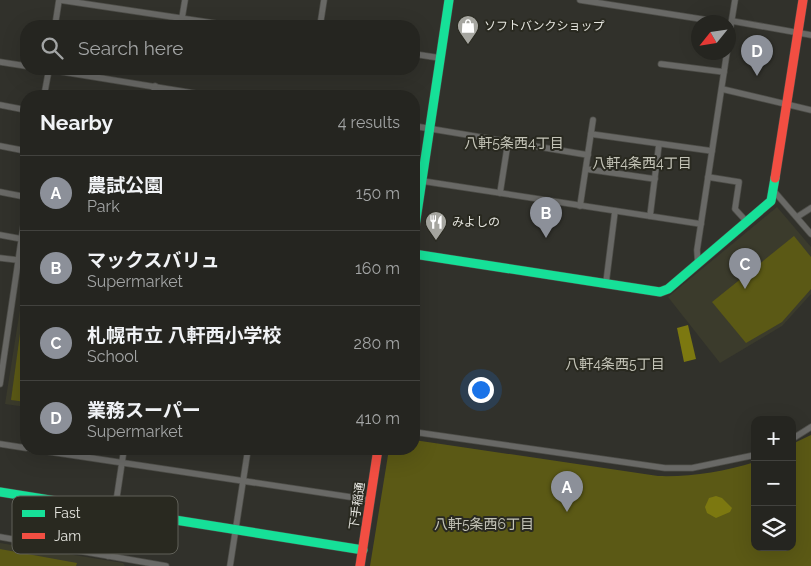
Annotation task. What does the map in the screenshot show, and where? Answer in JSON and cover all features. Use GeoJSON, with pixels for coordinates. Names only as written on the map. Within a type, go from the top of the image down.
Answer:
{"type":"FeatureCollection","features":[{"type":"Feature","properties":{"kind":"street"},"geometry":{"type":"LineString","coordinates":[[56,20],[60,0],[195,20]]}},
{"type":"Feature","properties":{"kind":"street"},"geometry":{"type":"LineString","coordinates":[[182,18],[184,0]]}},
{"type":"Feature","properties":{"kind":"street"},"geometry":{"type":"LineString","coordinates":[[321,20],[324,0]]}},
{"type":"Feature","properties":{"kind":"street"},"geometry":{"type":"LineString","coordinates":[[420,194],[449,0]]}},
{"type":"Feature","properties":{"kind":"street"},"geometry":{"type":"LineString","coordinates":[[580,0],[691,17]]}},
{"type":"Feature","properties":{"kind":"street"},"geometry":{"type":"LineString","coordinates":[[732,15],[735,0]]}},
{"type":"Feature","properties":{"kind":"street"},"geometry":{"type":"LineString","coordinates":[[420,255],[660,292],[668,289],[771,201],[803,0]]}},
{"type":"Feature","properties":{"kind":"street"},"geometry":{"type":"LineString","coordinates":[[736,24],[811,36]]}},
{"type":"Feature","properties":{"kind":"street"},"geometry":{"type":"LineString","coordinates":[[420,55],[440,58]]}},
{"type":"Feature","properties":{"kind":"street"},"geometry":{"type":"LineString","coordinates":[[698,264],[697,250],[726,60]]}},
{"type":"Feature","properties":{"kind":"street"},"geometry":{"type":"LineString","coordinates":[[0,62],[20,65]]}},
{"type":"Feature","properties":{"kind":"street"},"geometry":{"type":"LineString","coordinates":[[661,64],[724,72]]}},
{"type":"Feature","properties":{"kind":"street"},"geometry":{"type":"LineString","coordinates":[[45,90],[47,75]]}},
{"type":"Feature","properties":{"kind":"street"},"geometry":{"type":"LineString","coordinates":[[86,75],[177,90]]}},
{"type":"Feature","properties":{"kind":"street"},"geometry":{"type":"LineString","coordinates":[[154,90],[155,86]]}},
{"type":"Feature","properties":{"kind":"street"},"geometry":{"type":"LineString","coordinates":[[722,89],[811,110]]}},
{"type":"Feature","properties":{"kind":"street"},"geometry":{"type":"LineString","coordinates":[[0,105],[20,109]]}},
{"type":"Feature","properties":{"kind":"street"},"geometry":{"type":"LineString","coordinates":[[580,206],[593,120]]}},
{"type":"Feature","properties":{"kind":"street"},"geometry":{"type":"LineString","coordinates":[[420,127],[588,155]]}},
{"type":"Feature","properties":{"kind":"street"},"geometry":{"type":"LineString","coordinates":[[591,134],[712,151]]}},
{"type":"Feature","properties":{"kind":"street"},"geometry":{"type":"LineString","coordinates":[[500,193],[508,142]]}},
{"type":"Feature","properties":{"kind":"street"},"geometry":{"type":"LineString","coordinates":[[650,216],[659,144]]}},
{"type":"Feature","properties":{"kind":"street"},"geometry":{"type":"LineString","coordinates":[[0,146],[20,150]]}},
{"type":"Feature","properties":{"kind":"street"},"geometry":{"type":"LineString","coordinates":[[586,169],[655,179]]}},
{"type":"Feature","properties":{"kind":"street"},"geometry":{"type":"LineString","coordinates":[[708,177],[739,182],[735,209],[746,222]]}},
{"type":"Feature","properties":{"kind":"street"},"geometry":{"type":"LineString","coordinates":[[422,181],[701,224]]}},
{"type":"Feature","properties":{"kind":"street"},"geometry":{"type":"LineString","coordinates":[[773,190],[811,234]]}},
{"type":"Feature","properties":{"kind":"street"},"geometry":{"type":"LineString","coordinates":[[0,192],[20,196]]}},
{"type":"Feature","properties":{"kind":"street"},"geometry":{"type":"LineString","coordinates":[[797,217],[811,208]]}},
{"type":"Feature","properties":{"kind":"street"},"geometry":{"type":"LineString","coordinates":[[606,284],[615,211]]}},
{"type":"Feature","properties":{"kind":"street"},"geometry":{"type":"LineString","coordinates":[[0,235],[20,238]]}},
{"type":"Feature","properties":{"kind":"street"},"geometry":{"type":"LineString","coordinates":[[0,384],[20,249]]}},
{"type":"Feature","properties":{"kind":"street"},"geometry":{"type":"LineString","coordinates":[[0,258],[18,260]]}},
{"type":"Feature","properties":{"kind":"street"},"geometry":{"type":"LineString","coordinates":[[0,330],[8,331]]}},
{"type":"Feature","properties":{"kind":"street"},"geometry":{"type":"LineString","coordinates":[[796,437],[811,428]]}},
{"type":"Feature","properties":{"kind":"street"},"geometry":{"type":"LineString","coordinates":[[420,433],[665,468],[692,468],[751,455]]}},
{"type":"Feature","properties":{"kind":"street"},"geometry":{"type":"LineString","coordinates":[[0,444],[20,447]]}},
{"type":"Feature","properties":{"kind":"street"},"geometry":{"type":"LineString","coordinates":[[73,455],[370,500]]}},
{"type":"Feature","properties":{"kind":"street"},"geometry":{"type":"LineString","coordinates":[[116,496],[123,455]]}},
{"type":"Feature","properties":{"kind":"street"},"geometry":{"type":"LineString","coordinates":[[230,566],[247,455]]}},
{"type":"Feature","properties":{"kind":"street","name":"下手稲通"},"geometry":{"type":"LineString","coordinates":[[360,566],[377,455]]}},
{"type":"Feature","properties":{"kind":"street"},"geometry":{"type":"LineString","coordinates":[[0,492],[24,496]]}},
{"type":"Feature","properties":{"kind":"street"},"geometry":{"type":"LineString","coordinates":[[178,521],[363,550]]}},
{"type":"Feature","properties":{"kind":"street"},"geometry":{"type":"LineString","coordinates":[[96,554],[132,563],[166,566]]}},
{"type":"Feature","properties":{"kind":"shaded area"},"geometry":{"type":"Polygon","coordinates":[[[777,207],[811,247],[811,294],[782,326],[720,363],[668,297],[777,207]]]}},
{"type":"Feature","properties":{"kind":"shaded area"},"geometry":{"type":"Polygon","coordinates":[[[794,236],[811,257],[811,289],[782,322],[746,343],[712,302],[794,236]]]}},
{"type":"Feature","properties":{"kind":"shaded area"},"geometry":{"type":"Polygon","coordinates":[[[20,310],[20,406],[5,404],[20,310]]]}},
{"type":"Feature","properties":{"kind":"shaded area"},"geometry":{"type":"Polygon","coordinates":[[[688,325],[696,359],[684,362],[677,328],[688,325]]]}},
{"type":"Feature","properties":{"kind":"shaded area"},"geometry":{"type":"Polygon","coordinates":[[[20,334],[20,401],[11,400],[20,334]]]}},
{"type":"Feature","properties":{"kind":"shaded area"},"geometry":{"type":"Polygon","coordinates":[[[811,435],[811,566],[370,566],[388,455],[420,455],[420,441],[658,476],[683,476],[731,469],[751,463],[751,551],[796,551],[796,442],[811,435]]]}},
{"type":"Feature","properties":{"kind":"shaded area"},"geometry":{"type":"Polygon","coordinates":[[[716,496],[722,498],[732,508],[730,512],[716,518],[707,513],[705,507],[709,498],[716,496]]]}},
{"type":"Feature","properties":{"kind":"shaded area"},"geometry":{"type":"Polygon","coordinates":[[[0,543],[12,545],[12,554],[68,554],[123,563],[125,566],[0,566],[0,543]]]}},
{"type":"Feature","properties":{"kind":"shaded area"},"geometry":{"type":"Polygon","coordinates":[[[0,549],[12,551],[12,554],[28,554],[77,563],[76,566],[0,566],[0,549]]]}},
{"type":"Feature","properties":{"kind":"traffic: fast"},"geometry":{"type":"LineString","coordinates":[[420,193],[449,0]]}},
{"type":"Feature","properties":{"kind":"traffic: fast"},"geometry":{"type":"LineString","coordinates":[[420,255],[660,292],[668,289],[771,201],[775,178]]}},
{"type":"Feature","properties":{"kind":"traffic: fast"},"geometry":{"type":"LineString","coordinates":[[0,492],[25,496]]}},
{"type":"Feature","properties":{"kind":"traffic: fast"},"geometry":{"type":"LineString","coordinates":[[178,520],[363,550]]}},
{"type":"Feature","properties":{"kind":"traffic: jam"},"geometry":{"type":"LineString","coordinates":[[775,178],[803,0]]}},
{"type":"Feature","properties":{"kind":"traffic: jam"},"geometry":{"type":"LineString","coordinates":[[360,566],[377,455]]}},
{"type":"Feature","properties":{"kind":"place","name":"ソフトバンクショップ"},"geometry":{"type":"Point","coordinates":[468,45]}},
{"type":"Feature","properties":{"kind":"place","name":"業務スーパー"},"geometry":{"type":"Point","coordinates":[757,76]}},
{"type":"Feature","properties":{"kind":"place","name":"マックスバリュ"},"geometry":{"type":"Point","coordinates":[546,238]}},
{"type":"Feature","properties":{"kind":"place","name":"みよしの"},"geometry":{"type":"Point","coordinates":[436,241]}},
{"type":"Feature","properties":{"kind":"place","name":"札幌市立 八軒西小学校"},"geometry":{"type":"Point","coordinates":[745,289]}},
{"type":"Feature","properties":{"kind":"place","name":"農試公園"},"geometry":{"type":"Point","coordinates":[567,512]}},
{"type":"Feature","properties":{"kind":"district","name":"八軒5条西4丁目"},"geometry":{"type":"Point","coordinates":[514,143]}},
{"type":"Feature","properties":{"kind":"district","name":"八軒4条西4丁目"},"geometry":{"type":"Point","coordinates":[642,163]}},
{"type":"Feature","properties":{"kind":"district","name":"八軒4条西5丁目"},"geometry":{"type":"Point","coordinates":[615,364]}},
{"type":"Feature","properties":{"kind":"district","name":"八軒5条西6丁目"},"geometry":{"type":"Point","coordinates":[484,524]}}]}
